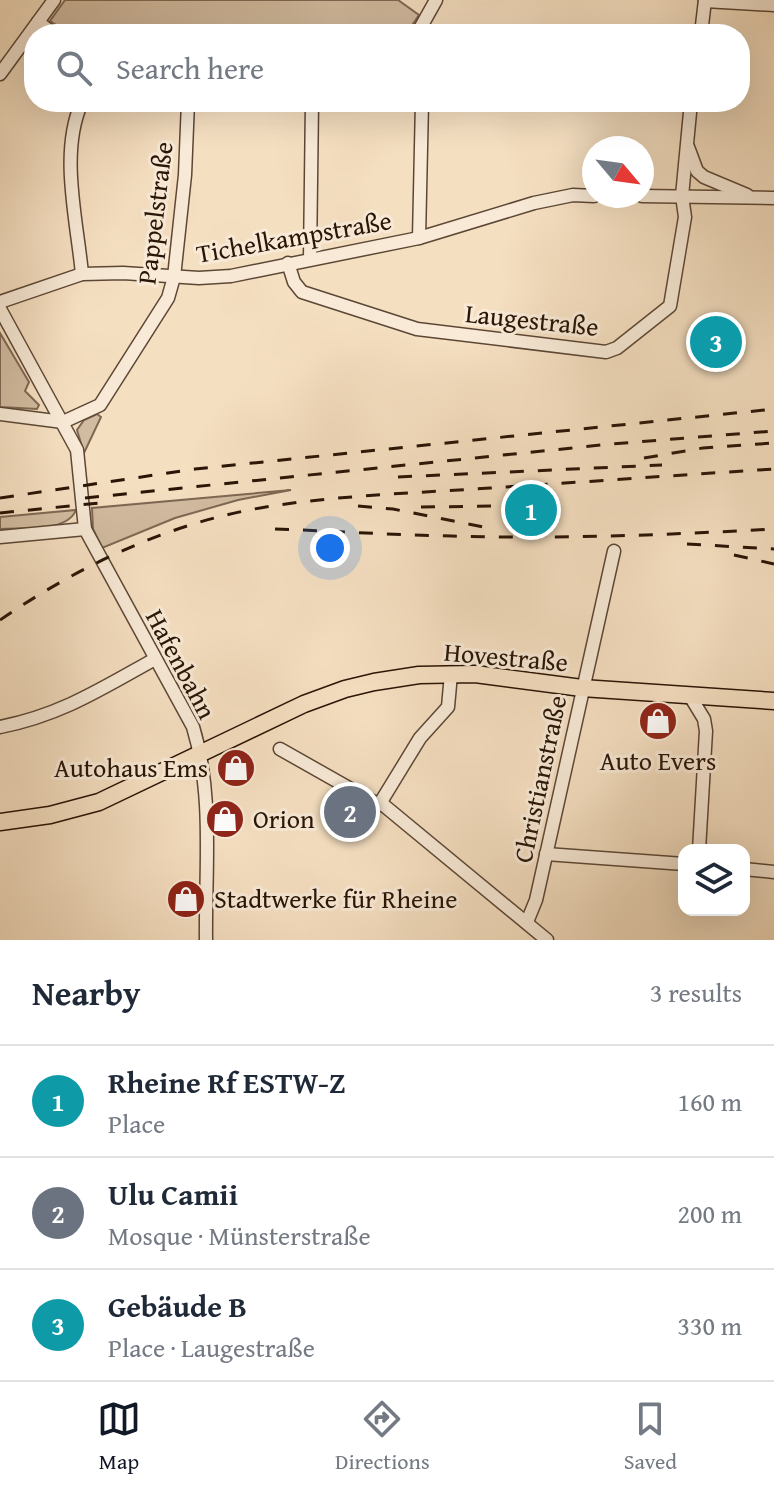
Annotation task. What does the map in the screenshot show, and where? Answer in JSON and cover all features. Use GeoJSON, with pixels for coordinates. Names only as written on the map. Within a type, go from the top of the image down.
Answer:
{"type":"FeatureCollection","features":[{"type":"Feature","properties":{"kind":"main road","name":"Hovestraße"},"geometry":{"type":"LineString","coordinates":[[0,822],[50,815],[99,802],[304,704],[374,682],[475,674],[582,688],[774,701]]}},
{"type":"Feature","properties":{"kind":"street"},"geometry":{"type":"LineString","coordinates":[[41,24],[38,22],[54,0]]}},
{"type":"Feature","properties":{"kind":"street"},"geometry":{"type":"LineString","coordinates":[[423,24],[436,0]]}},
{"type":"Feature","properties":{"kind":"street"},"geometry":{"type":"LineString","coordinates":[[702,24],[705,1],[774,5]]}},
{"type":"Feature","properties":{"kind":"street"},"geometry":{"type":"LineString","coordinates":[[0,74],[24,41]]}},
{"type":"Feature","properties":{"kind":"street"},"geometry":{"type":"LineString","coordinates":[[78,112],[70,149],[82,274]]}},
{"type":"Feature","properties":{"kind":"street","name":"Pappelstraße"},"geometry":{"type":"LineString","coordinates":[[63,422],[100,405],[168,298],[174,277],[185,175],[188,112]]}},
{"type":"Feature","properties":{"kind":"street"},"geometry":{"type":"LineString","coordinates":[[310,259],[312,112]]}},
{"type":"Feature","properties":{"kind":"street"},"geometry":{"type":"LineString","coordinates":[[419,238],[422,112]]}},
{"type":"Feature","properties":{"kind":"street","name":"Laugestraße"},"geometry":{"type":"LineString","coordinates":[[288,263],[294,282],[302,292],[417,329],[606,352],[617,348],[670,306],[685,217],[682,196],[690,112]]}},
{"type":"Feature","properties":{"kind":"street"},"geometry":{"type":"LineString","coordinates":[[687,144],[697,171],[704,177],[754,198]]}},
{"type":"Feature","properties":{"kind":"street","name":"Tichelkampstraße"},"geometry":{"type":"LineString","coordinates":[[0,302],[82,274],[231,276],[419,238],[534,203],[582,195]]}},
{"type":"Feature","properties":{"kind":"street"},"geometry":{"type":"LineString","coordinates":[[654,196],[774,198]]}},
{"type":"Feature","properties":{"kind":"street","name":"Hafenbahn"},"geometry":{"type":"LineString","coordinates":[[0,309],[77,450],[85,529],[193,727],[201,755],[207,812],[206,940]]}},
{"type":"Feature","properties":{"kind":"street"},"geometry":{"type":"LineString","coordinates":[[0,414],[63,422]]}},
{"type":"Feature","properties":{"kind":"street"},"geometry":{"type":"LineString","coordinates":[[0,537],[85,529]]}},
{"type":"Feature","properties":{"kind":"street","name":"Christianstraße"},"geometry":{"type":"LineString","coordinates":[[527,922],[536,900],[614,551]]}},
{"type":"Feature","properties":{"kind":"street"},"geometry":{"type":"LineString","coordinates":[[0,727],[67,708],[155,659]]}},
{"type":"Feature","properties":{"kind":"street"},"geometry":{"type":"LineString","coordinates":[[380,804],[420,738],[448,707],[451,674]]}},
{"type":"Feature","properties":{"kind":"street"},"geometry":{"type":"LineString","coordinates":[[690,696],[704,719],[706,731],[699,844]]}},
{"type":"Feature","properties":{"kind":"street"},"geometry":{"type":"LineString","coordinates":[[280,749],[380,804],[547,940]]}},
{"type":"Feature","properties":{"kind":"street"},"geometry":{"type":"LineString","coordinates":[[546,854],[678,864]]}},
{"type":"Feature","properties":{"kind":"street"},"geometry":{"type":"LineString","coordinates":[[750,870],[774,872]]}},
{"type":"Feature","properties":{"kind":"shaded area"},"geometry":{"type":"Polygon","coordinates":[[[65,0],[398,0],[419,15],[413,24],[55,24],[50,21],[65,0]]]}},
{"type":"Feature","properties":{"kind":"shaded area"},"geometry":{"type":"Polygon","coordinates":[[[0,333],[29,382],[25,391],[39,405],[37,409],[0,407],[0,333]]]}},
{"type":"Feature","properties":{"kind":"shaded area"},"geometry":{"type":"Polygon","coordinates":[[[97,414],[101,417],[84,453],[77,430],[84,420],[97,414]]]}},
{"type":"Feature","properties":{"kind":"shaded area"},"geometry":{"type":"Polygon","coordinates":[[[291,490],[238,500],[175,518],[102,548],[93,529],[92,508],[291,490]]]}},
{"type":"Feature","properties":{"kind":"shaded area"},"geometry":{"type":"Polygon","coordinates":[[[76,510],[71,517],[54,526],[0,529],[0,517],[76,510]]]}},
{"type":"Feature","properties":{"kind":"railway"},"geometry":{"type":"LineString","coordinates":[[0,498],[195,469],[774,409]]}},
{"type":"Feature","properties":{"kind":"railway"},"geometry":{"type":"LineString","coordinates":[[85,498],[611,444],[774,431]]}},
{"type":"Feature","properties":{"kind":"railway"},"geometry":{"type":"LineString","coordinates":[[644,458],[703,448],[774,443]]}},
{"type":"Feature","properties":{"kind":"railway"},"geometry":{"type":"LineString","coordinates":[[398,477],[662,465]]}},
{"type":"Feature","properties":{"kind":"railway"},"geometry":{"type":"LineString","coordinates":[[0,620],[96,563],[164,534],[235,513],[353,497],[774,469]]}},
{"type":"Feature","properties":{"kind":"railway"},"geometry":{"type":"LineString","coordinates":[[0,513],[99,503]]}},
{"type":"Feature","properties":{"kind":"railway"},"geometry":{"type":"LineString","coordinates":[[358,506],[393,509],[488,528]]}},
{"type":"Feature","properties":{"kind":"railway"},"geometry":{"type":"LineString","coordinates":[[421,507],[497,506]]}},
{"type":"Feature","properties":{"kind":"railway"},"geometry":{"type":"LineString","coordinates":[[275,529],[532,537],[774,529]]}},
{"type":"Feature","properties":{"kind":"railway"},"geometry":{"type":"LineString","coordinates":[[687,544],[774,549]]}},
{"type":"Feature","properties":{"kind":"railway"},"geometry":{"type":"LineString","coordinates":[[734,555],[774,564]]}},
{"type":"Feature","properties":{"kind":"place","name":"Gebäude B"},"geometry":{"type":"Point","coordinates":[716,342]}},
{"type":"Feature","properties":{"kind":"place","name":"Rheine Rf ESTW-Z"},"geometry":{"type":"Point","coordinates":[531,510]}},
{"type":"Feature","properties":{"kind":"place","name":"Auto Evers"},"geometry":{"type":"Point","coordinates":[658,721]}},
{"type":"Feature","properties":{"kind":"place","name":"Autohaus Ems"},"geometry":{"type":"Point","coordinates":[236,768]}},
{"type":"Feature","properties":{"kind":"place","name":"Ulu Camii"},"geometry":{"type":"Point","coordinates":[350,812]}},
{"type":"Feature","properties":{"kind":"place","name":"Orion"},"geometry":{"type":"Point","coordinates":[225,819]}},
{"type":"Feature","properties":{"kind":"place","name":"Stadtwerke für Rheine"},"geometry":{"type":"Point","coordinates":[186,899]}}]}
